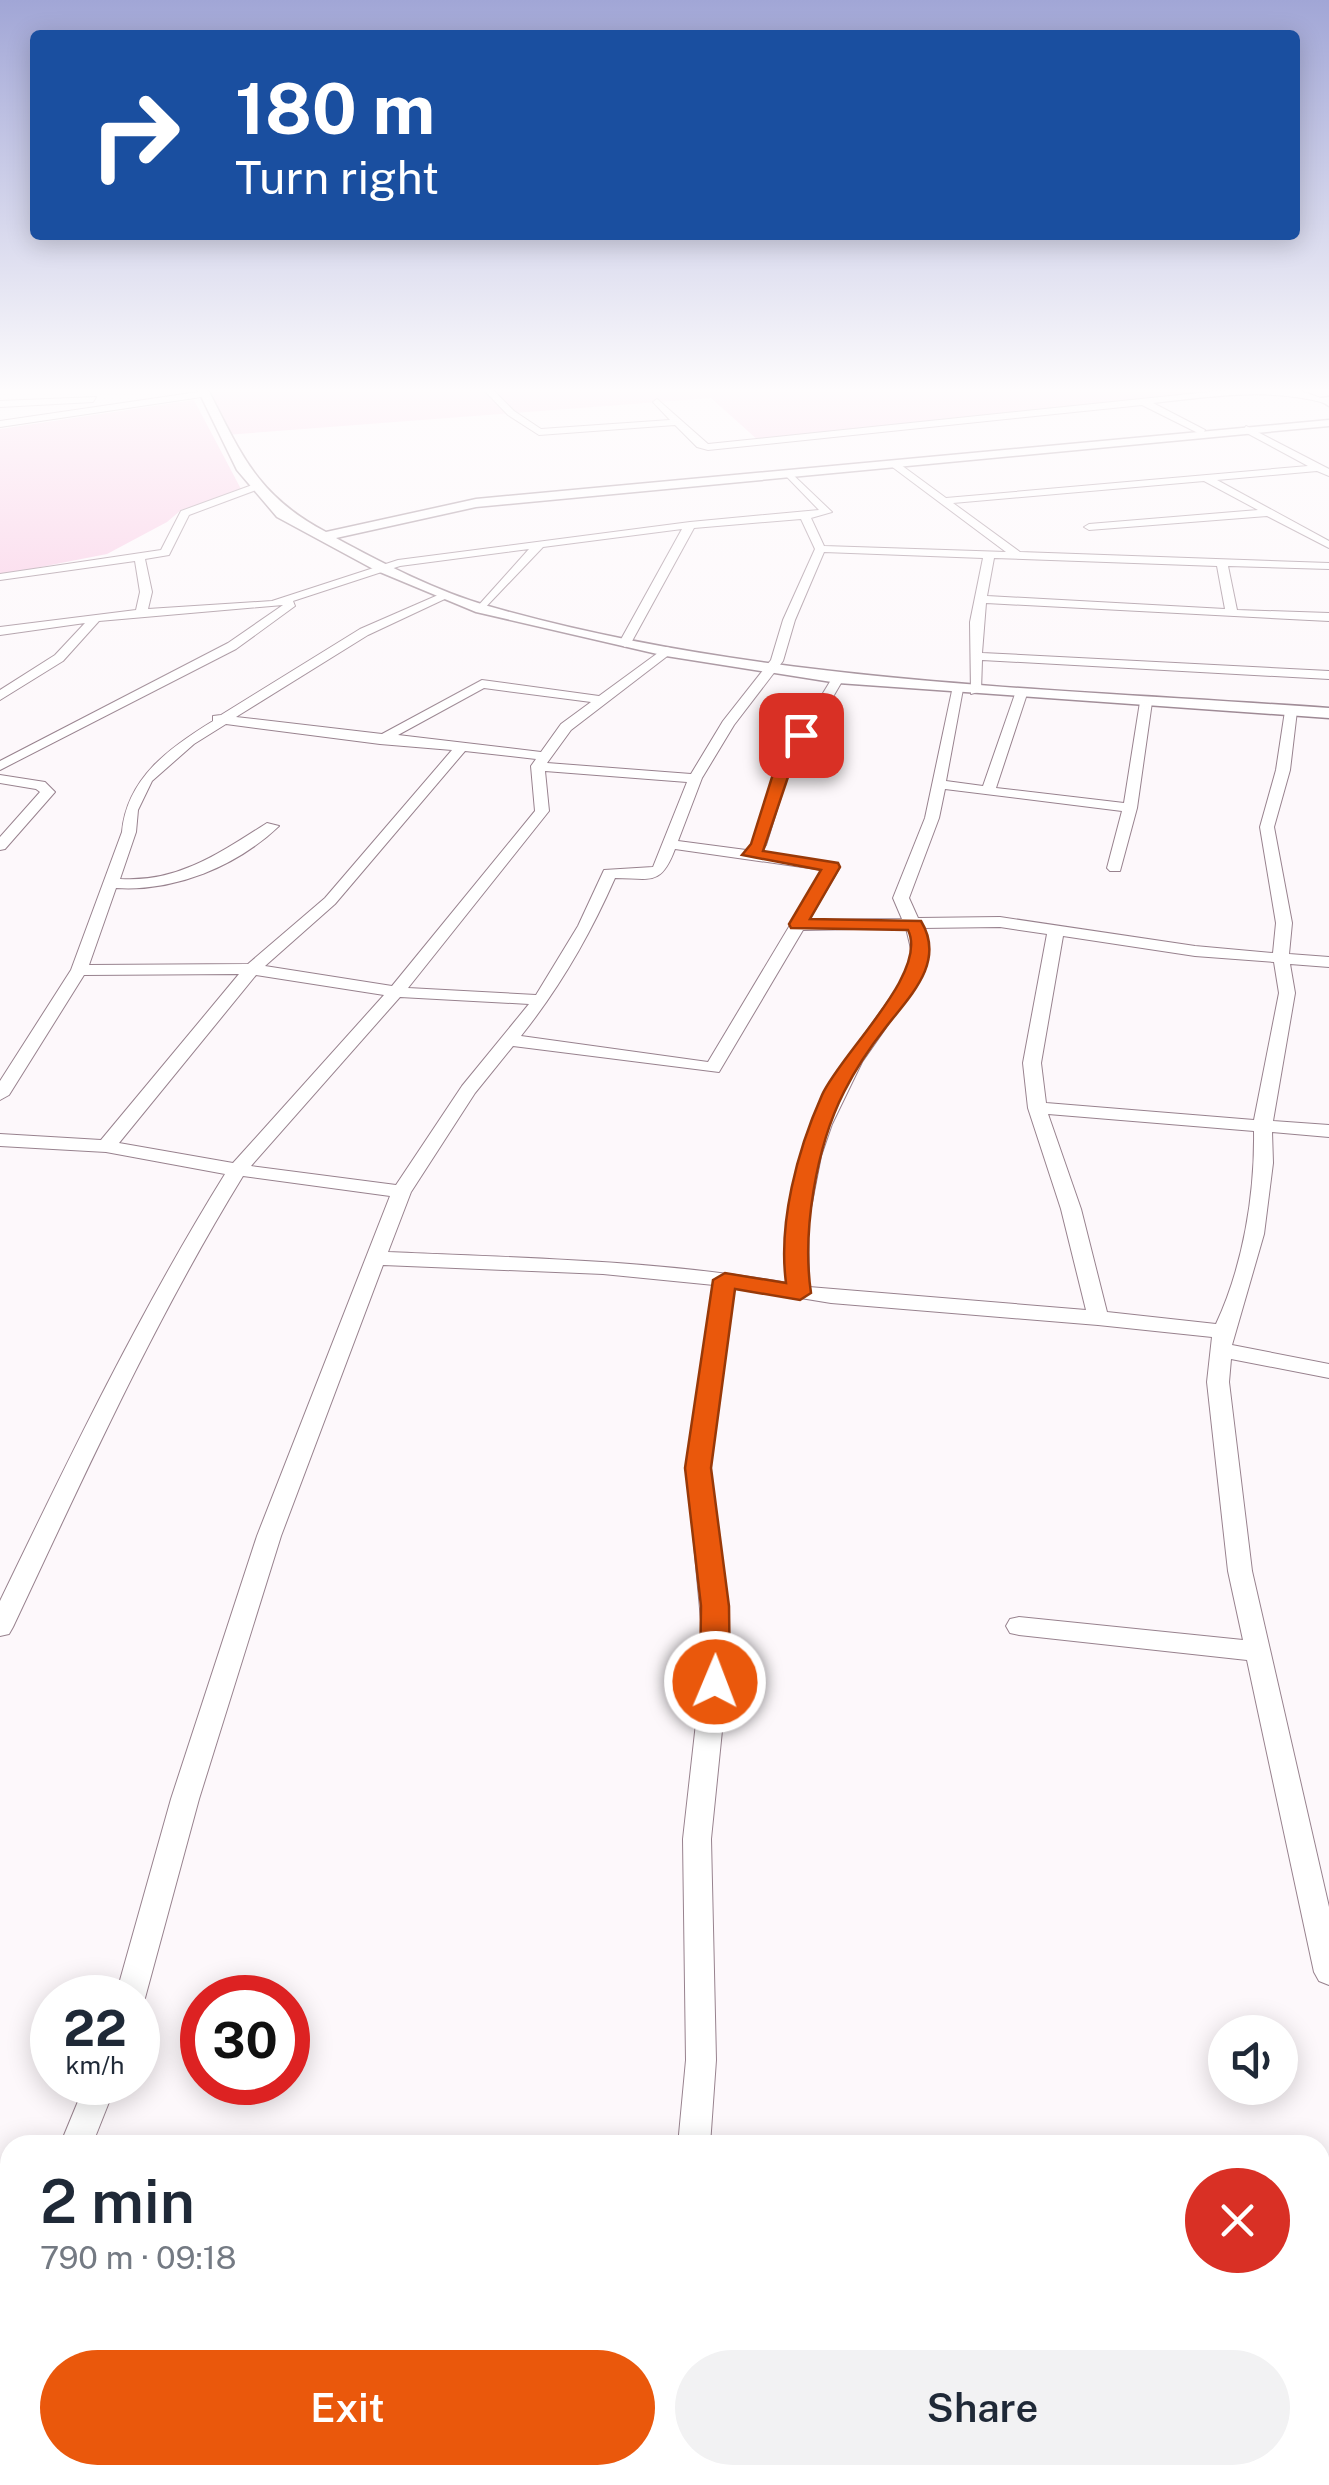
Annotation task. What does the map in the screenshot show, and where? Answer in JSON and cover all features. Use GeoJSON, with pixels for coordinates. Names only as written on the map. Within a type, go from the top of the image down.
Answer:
{"type":"FeatureCollection","features":[{"type":"Feature","properties":{"kind":"main road"},"geometry":{"type":"LineString","coordinates":[[272,504],[322,537],[445,595],[481,608],[666,652],[772,670],[975,691],[1329,713]]}},
{"type":"Feature","properties":{"kind":"main road"},"geometry":{"type":"LineString","coordinates":[[322,537],[469,504]]}},
{"type":"Feature","properties":{"kind":"street"},"geometry":{"type":"LineString","coordinates":[[0,577],[98,560],[140,559],[171,548],[184,513],[210,504]]}},
{"type":"Feature","properties":{"kind":"street"},"geometry":{"type":"LineString","coordinates":[[0,632],[98,616],[241,608],[302,596],[380,567],[690,525],[827,512],[819,504]]}},
{"type":"Feature","properties":{"kind":"street"},"geometry":{"type":"LineString","coordinates":[[944,504],[1018,556]]}},
{"type":"Feature","properties":{"kind":"street"},"geometry":{"type":"LineString","coordinates":[[1250,504],[1329,544]]}},
{"type":"Feature","properties":{"kind":"street"},"geometry":{"type":"LineString","coordinates":[[1089,527],[1265,513]]}},
{"type":"Feature","properties":{"kind":"street"},"geometry":{"type":"LineString","coordinates":[[136,1975],[185,1799],[269,1536],[401,1192],[468,1090],[541,1000],[586,926],[609,873],[658,872],[695,778],[728,724],[772,670],[820,549],[805,516]]}},
{"type":"Feature","properties":{"kind":"street"},"geometry":{"type":"LineString","coordinates":[[625,643],[690,525]]}},
{"type":"Feature","properties":{"kind":"street"},"geometry":{"type":"LineString","coordinates":[[481,608],[540,545]]}},
{"type":"Feature","properties":{"kind":"street"},"geometry":{"type":"LineString","coordinates":[[820,549],[1329,566]]}},
{"type":"Feature","properties":{"kind":"street"},"geometry":{"type":"LineString","coordinates":[[975,691],[979,599],[989,556]]}},
{"type":"Feature","properties":{"kind":"street"},"geometry":{"type":"LineString","coordinates":[[140,559],[146,592],[141,612]]}},
{"type":"Feature","properties":{"kind":"street"},"geometry":{"type":"LineString","coordinates":[[1222,561],[1232,613]]}},
{"type":"Feature","properties":{"kind":"street"},"geometry":{"type":"LineString","coordinates":[[0,1095],[80,970],[129,832],[131,810],[146,779],[218,719],[364,632],[445,595]]}},
{"type":"Feature","properties":{"kind":"street"},"geometry":{"type":"LineString","coordinates":[[0,766],[232,646],[302,596]]}},
{"type":"Feature","properties":{"kind":"street"},"geometry":{"type":"LineString","coordinates":[[979,599],[1329,617]]}},
{"type":"Feature","properties":{"kind":"street"},"geometry":{"type":"LineString","coordinates":[[0,696],[58,658],[98,616]]}},
{"type":"Feature","properties":{"kind":"street"},"geometry":{"type":"LineString","coordinates":[[0,1628],[116,1384],[190,1246],[237,1170],[396,992],[542,812],[541,761],[566,726],[666,652]]}},
{"type":"Feature","properties":{"kind":"street"},"geometry":{"type":"LineString","coordinates":[[974,656],[1329,675]]}},
{"type":"Feature","properties":{"kind":"street"},"geometry":{"type":"LineString","coordinates":[[750,855],[759,845],[781,774],[838,678]]}},
{"type":"Feature","properties":{"kind":"street"},"geometry":{"type":"LineString","coordinates":[[380,740],[482,684],[604,700]]}},
{"type":"Feature","properties":{"kind":"street"},"geometry":{"type":"LineString","coordinates":[[800,1293],[796,1264],[802,1192],[816,1138],[832,1094],[914,978],[921,938],[901,898],[932,818],[957,689]]}},
{"type":"Feature","properties":{"kind":"street"},"geometry":{"type":"LineString","coordinates":[[988,791],[1021,694]]}},
{"type":"Feature","properties":{"kind":"street"},"geometry":{"type":"LineString","coordinates":[[1114,868],[1130,808],[1146,702]]}},
{"type":"Feature","properties":{"kind":"street"},"geometry":{"type":"LineString","coordinates":[[1291,711],[1283,770],[1267,827],[1284,924],[1281,957],[1287,993],[1263,1124],[1264,1163],[1254,1234],[1222,1341],[1218,1382],[1240,1571],[1297,1842],[1329,1972]]}},
{"type":"Feature","properties":{"kind":"street"},"geometry":{"type":"LineString","coordinates":[[218,719],[695,778]]}},
{"type":"Feature","properties":{"kind":"street"},"geometry":{"type":"LineString","coordinates":[[106,1146],[252,969],[330,901],[460,749]]}},
{"type":"Feature","properties":{"kind":"street"},"geometry":{"type":"LineString","coordinates":[[0,779],[40,784],[48,792],[0,846]]}},
{"type":"Feature","properties":{"kind":"street"},"geometry":{"type":"LineString","coordinates":[[938,784],[1130,808]]}},
{"type":"Feature","properties":{"kind":"street"},"geometry":{"type":"LineString","coordinates":[[110,883],[165,884],[187,878],[272,826]]}},
{"type":"Feature","properties":{"kind":"street"},"geometry":{"type":"LineString","coordinates":[[511,1040],[714,1068],[832,867],[670,844]]}},
{"type":"Feature","properties":{"kind":"street"},"geometry":{"type":"LineString","coordinates":[[798,924],[987,921],[1177,948],[1329,962]]}},
{"type":"Feature","properties":{"kind":"street"},"geometry":{"type":"LineString","coordinates":[[1056,928],[1032,1064],[1037,1108],[1071,1209],[1098,1318]]}},
{"type":"Feature","properties":{"kind":"street"},"geometry":{"type":"LineString","coordinates":[[80,970],[252,969],[396,992],[541,1000]]}},
{"type":"Feature","properties":{"kind":"street"},"geometry":{"type":"LineString","coordinates":[[1037,1108],[1329,1131]]}},
{"type":"Feature","properties":{"kind":"street"},"geometry":{"type":"LineString","coordinates":[[0,1140],[106,1146],[237,1170],[401,1192]]}},
{"type":"Feature","properties":{"kind":"street"},"geometry":{"type":"LineString","coordinates":[[374,1258],[604,1268],[725,1280],[800,1293],[1098,1318],[1222,1341],[1329,1372]]}},
{"type":"Feature","properties":{"kind":"street"},"geometry":{"type":"LineString","coordinates":[[695,2135],[701,2060],[696,1839],[716,1652],[698,1468],[725,1280]]}},
{"type":"Feature","properties":{"kind":"street"},"geometry":{"type":"LineString","coordinates":[[1019,1626],[1260,1652]]}},
{"type":"Feature","properties":{"kind":"street"},"geometry":{"type":"LineString","coordinates":[[80,2135],[93,2105]]}},
{"type":"Feature","properties":{"kind":"shaded area"},"geometry":{"type":"Polygon","coordinates":[[[0,504],[200,504],[181,510],[167,522],[107,554],[0,575],[0,504]]]}},
{"type":"Feature","properties":{"kind":"route"},"geometry":{"type":"LineString","coordinates":[[715,1682],[715,1606],[699,1502],[698,1468],[725,1280],[800,1293],[796,1264],[802,1192],[816,1138],[832,1094],[896,998],[910,986],[919,962],[921,938],[914,925],[798,924],[832,867],[750,855],[759,845],[781,774],[801,735]]}}]}
